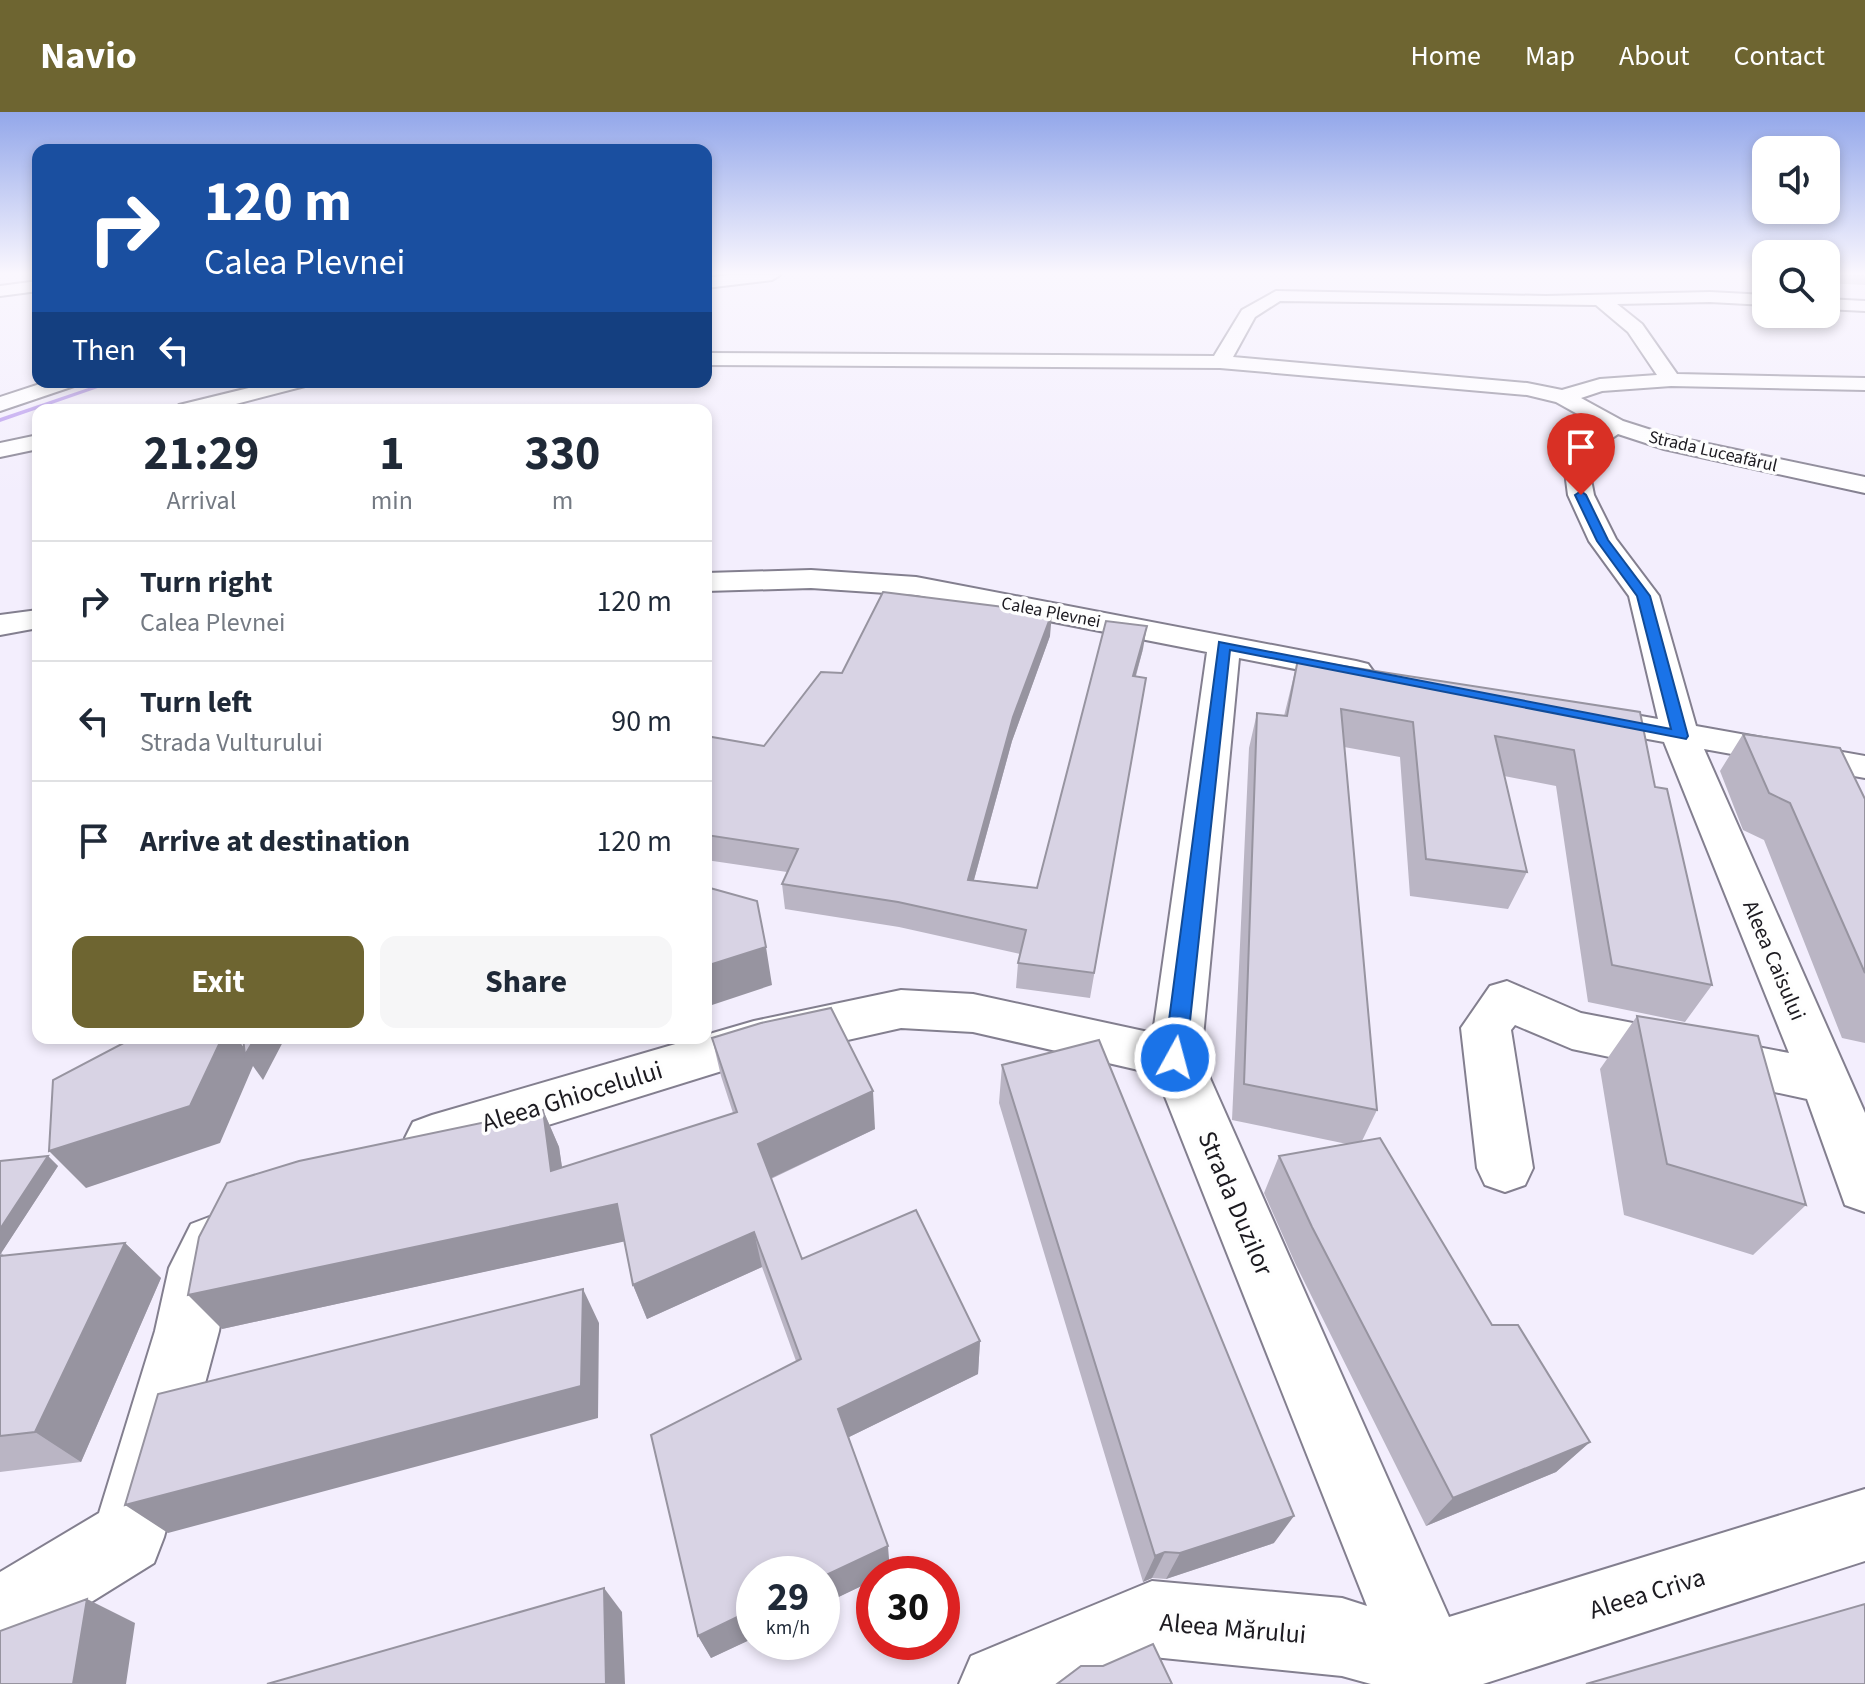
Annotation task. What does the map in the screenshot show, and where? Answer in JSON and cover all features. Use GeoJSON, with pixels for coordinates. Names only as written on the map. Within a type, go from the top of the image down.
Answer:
{"type":"FeatureCollection","features":[{"type":"Feature","properties":{"kind":"street"},"geometry":{"type":"LineString","coordinates":[[1220,362],[1228,348]]}},
{"type":"Feature","properties":{"kind":"street"},"geometry":{"type":"LineString","coordinates":[[1649,348],[1671,380]]}},
{"type":"Feature","properties":{"kind":"street","name":"Strada Luceafărul"},"geometry":{"type":"LineString","coordinates":[[712,359],[1220,362],[1514,387],[1563,397],[1615,426],[1705,451],[1865,485]]}},
{"type":"Feature","properties":{"kind":"street"},"geometry":{"type":"LineString","coordinates":[[1563,397],[1600,385],[1671,380],[1865,384]]}},
{"type":"Feature","properties":{"kind":"street"},"geometry":{"type":"LineString","coordinates":[[0,404],[49,388]]}},
{"type":"Feature","properties":{"kind":"street"},"geometry":{"type":"LineString","coordinates":[[211,404],[274,388]]}},
{"type":"Feature","properties":{"kind":"street","name":"Aleea Caisului"},"geometry":{"type":"LineString","coordinates":[[1615,426],[1581,449],[1576,464],[1581,495],[1603,541],[1644,596],[1680,736],[1827,1082],[1865,1187]]}},
{"type":"Feature","properties":{"kind":"street"},"geometry":{"type":"LineString","coordinates":[[0,450],[32,443]]}},
{"type":"Feature","properties":{"kind":"street","name":"Calea Plevnei"},"geometry":{"type":"LineString","coordinates":[[712,582],[768,577],[854,578],[916,586],[1391,678]]}},
{"type":"Feature","properties":{"kind":"street"},"geometry":{"type":"LineString","coordinates":[[0,625],[32,620]]}},
{"type":"Feature","properties":{"kind":"street","name":"Strada Duzilor"},"geometry":{"type":"LineString","coordinates":[[1224,645],[1175,1058],[1436,1673]]}},
{"type":"Feature","properties":{"kind":"street"},"geometry":{"type":"LineString","coordinates":[[1558,711],[1680,736],[1865,767]]}},
{"type":"Feature","properties":{"kind":"street"},"geometry":{"type":"LineString","coordinates":[[1505,1168],[1486,1028],[1507,999],[1572,1030],[1827,1082]]}},
{"type":"Feature","properties":{"kind":"street","name":"Aleea Ghiocelului"},"geometry":{"type":"LineString","coordinates":[[388,1152],[754,1041],[901,1009],[973,1013],[1175,1058]]}},
{"type":"Feature","properties":{"kind":"street"},"geometry":{"type":"LineString","coordinates":[[0,1615],[128,1537],[187,1331],[199,1268],[235,1198]]}},
{"type":"Feature","properties":{"kind":"street","name":"Aleea Criva"},"geometry":{"type":"LineString","coordinates":[[1436,1673],[1865,1525]]}},
{"type":"Feature","properties":{"kind":"street","name":"Aleea Mărului"},"geometry":{"type":"LineString","coordinates":[[999,1684],[1152,1619],[1342,1637],[1436,1673]]}},
{"type":"Feature","properties":{"kind":"building"},"geometry":{"type":"Polygon","coordinates":[[[883,592],[1052,613],[1013,717],[968,880],[1037,888],[1106,621],[1147,626],[1133,676],[1146,678],[1094,973],[1018,963],[1026,930],[898,902],[782,884],[798,849],[712,836],[712,737],[764,746],[821,672],[842,673],[883,592]]]}},
{"type":"Feature","properties":{"kind":"building"},"geometry":{"type":"Polygon","coordinates":[[[1298,659],[1640,712],[1655,787],[1667,789],[1712,985],[1612,965],[1574,750],[1495,736],[1527,872],[1426,859],[1413,722],[1341,709],[1377,1110],[1244,1084],[1257,713],[1287,716],[1298,659]]]}},
{"type":"Feature","properties":{"kind":"building"},"geometry":{"type":"Polygon","coordinates":[[[1743,734],[1840,748],[1865,799],[1865,973],[1790,803],[1769,793],[1743,734]]]}},
{"type":"Feature","properties":{"kind":"building"},"geometry":{"type":"Polygon","coordinates":[[[712,889],[757,901],[766,947],[712,964],[712,889]]]}},
{"type":"Feature","properties":{"kind":"building"},"geometry":{"type":"Polygon","coordinates":[[[831,1008],[873,1091],[758,1144],[802,1259],[916,1210],[980,1341],[838,1409],[888,1546],[867,1556],[856,1556],[856,1561],[840,1569],[840,1556],[736,1556],[736,1618],[698,1636],[651,1435],[801,1359],[754,1232],[633,1285],[617,1204],[188,1295],[199,1237],[227,1183],[299,1161],[543,1110],[551,1171],[737,1112],[712,1038],[761,1023],[831,1008]]]}},
{"type":"Feature","properties":{"kind":"building"},"geometry":{"type":"Polygon","coordinates":[[[1637,1016],[1758,1036],[1806,1205],[1667,1164],[1637,1016]]]}},
{"type":"Feature","properties":{"kind":"building"},"geometry":{"type":"Polygon","coordinates":[[[1099,1040],[1294,1516],[1180,1553],[1165,1552],[1155,1556],[1002,1065],[1099,1040]]]}},
{"type":"Feature","properties":{"kind":"building"},"geometry":{"type":"Polygon","coordinates":[[[122,1044],[219,1044],[190,1106],[49,1151],[53,1080],[122,1044]]]}},
{"type":"Feature","properties":{"kind":"building"},"geometry":{"type":"Polygon","coordinates":[[[244,1044],[251,1044],[245,1055],[244,1044]]]}},
{"type":"Feature","properties":{"kind":"building"},"geometry":{"type":"Polygon","coordinates":[[[1380,1138],[1492,1325],[1518,1325],[1590,1442],[1453,1498],[1312,1227],[1279,1156],[1380,1138]]]}},
{"type":"Feature","properties":{"kind":"building"},"geometry":{"type":"Polygon","coordinates":[[[48,1156],[0,1229],[0,1161],[48,1156]]]}},
{"type":"Feature","properties":{"kind":"building"},"geometry":{"type":"Polygon","coordinates":[[[125,1243],[35,1432],[0,1436],[0,1256],[125,1243]]]}},
{"type":"Feature","properties":{"kind":"building"},"geometry":{"type":"Polygon","coordinates":[[[583,1289],[581,1386],[125,1505],[158,1394],[583,1289]]]}},
{"type":"Feature","properties":{"kind":"building"},"geometry":{"type":"Polygon","coordinates":[[[604,1588],[606,1684],[267,1684],[604,1588]]]}},
{"type":"Feature","properties":{"kind":"building"},"geometry":{"type":"Polygon","coordinates":[[[87,1599],[73,1684],[0,1684],[0,1631],[87,1599]]]}},
{"type":"Feature","properties":{"kind":"building"},"geometry":{"type":"Polygon","coordinates":[[[1865,1604],[1865,1684],[1586,1684],[1865,1604]]]}},
{"type":"Feature","properties":{"kind":"building"},"geometry":{"type":"Polygon","coordinates":[[[1153,1644],[1172,1684],[1057,1684],[1081,1666],[1103,1666],[1153,1644]]]}},
{"type":"Feature","properties":{"kind":"waterway"},"geometry":{"type":"LineString","coordinates":[[47,404],[94,388]]}},
{"type":"Feature","properties":{"kind":"waterway"},"geometry":{"type":"LineString","coordinates":[[0,420],[32,409]]}},
{"type":"Feature","properties":{"kind":"route"},"geometry":{"type":"LineString","coordinates":[[1175,1058],[1224,645],[1680,736],[1644,596],[1603,541],[1581,495]]}}]}
